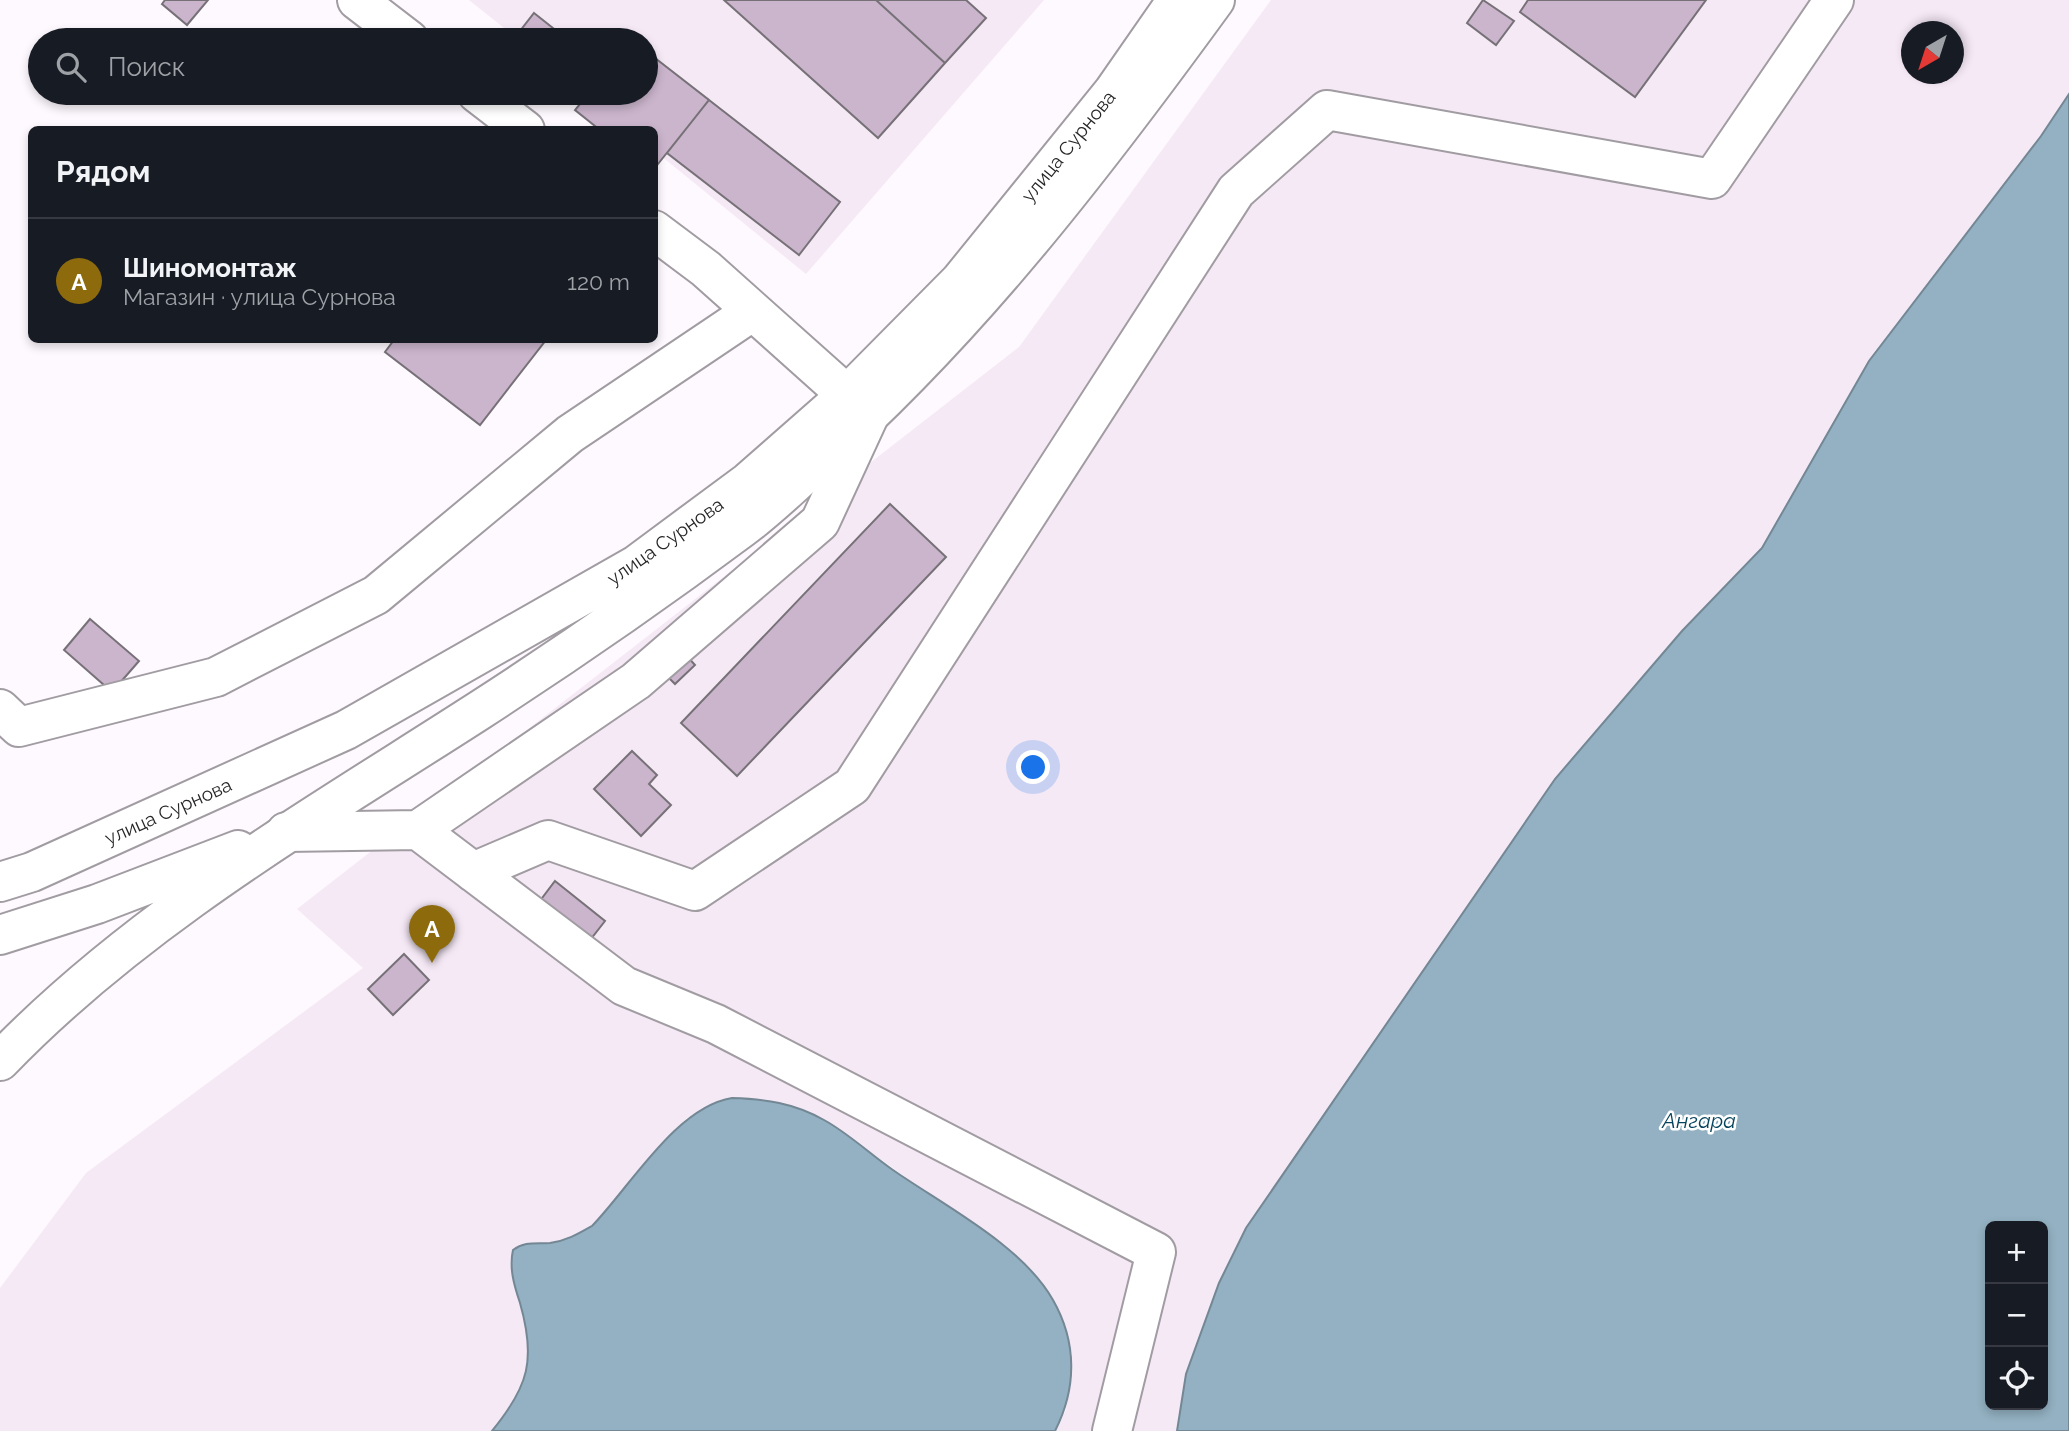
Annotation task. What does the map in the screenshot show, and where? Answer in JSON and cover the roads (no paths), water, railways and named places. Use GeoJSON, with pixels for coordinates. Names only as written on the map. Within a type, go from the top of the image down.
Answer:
{"type":"FeatureCollection","features":[{"type":"Feature","properties":{"kind":"main road"},"geometry":{"type":"LineString","coordinates":[[356,0],[393,28]]}},
{"type":"Feature","properties":{"kind":"main road","name":"улица Сурнова"},"geometry":{"type":"LineString","coordinates":[[286,832],[483,708],[746,526],[858,406],[1113,92],[1177,0]]}},
{"type":"Feature","properties":{"kind":"main road","name":"улица Сурнова"},"geometry":{"type":"LineString","coordinates":[[0,882],[32,872],[346,730],[636,565],[748,482],[858,406],[985,297],[1133,112],[1215,0]]}},
{"type":"Feature","properties":{"kind":"main road"},"geometry":{"type":"LineString","coordinates":[[473,872],[548,840],[695,891],[852,786],[1236,191],[1327,110],[1712,179],[1834,0]]}},
{"type":"Feature","properties":{"kind":"main road"},"geometry":{"type":"LineString","coordinates":[[492,105],[519,126]]}},
{"type":"Feature","properties":{"kind":"main road"},"geometry":{"type":"LineString","coordinates":[[0,935],[97,904],[286,832],[418,830],[636,681],[820,522],[858,406],[753,311],[658,233]]}},
{"type":"Feature","properties":{"kind":"main road"},"geometry":{"type":"LineString","coordinates":[[10,718],[216,677],[376,595],[570,434],[753,311]]}},
{"type":"Feature","properties":{"kind":"main road"},"geometry":{"type":"LineString","coordinates":[[418,830],[624,986],[716,1024],[1156,1252],[1112,1431]]}},
{"type":"Feature","properties":{"kind":"main road"},"geometry":{"type":"LineString","coordinates":[[0,1061],[125,948],[286,832]]}},
{"type":"Feature","properties":{"kind":"water","name":"Ангара"},"geometry":{"type":"Polygon","coordinates":[[[2069,94],[2069,1431],[1177,1431],[1186,1374],[1219,1283],[1246,1228],[1555,779],[1682,631],[1762,548],[1869,361],[2041,136],[2069,94]]]}},
{"type":"Feature","properties":{"kind":"water"},"geometry":{"type":"Polygon","coordinates":[[[732,1098],[779,1103],[824,1120],[980,1228],[1022,1261],[1053,1300],[1067,1332],[1070,1382],[1055,1431],[492,1431],[514,1400],[526,1371],[528,1356],[525,1323],[513,1276],[513,1250],[526,1244],[561,1241],[592,1226],[673,1132],[711,1104],[732,1098]]]}},
{"type":"Feature","properties":{"kind":"place","name":"Шиномонтаж"},"geometry":{"type":"Point","coordinates":[432,963]}}]}
